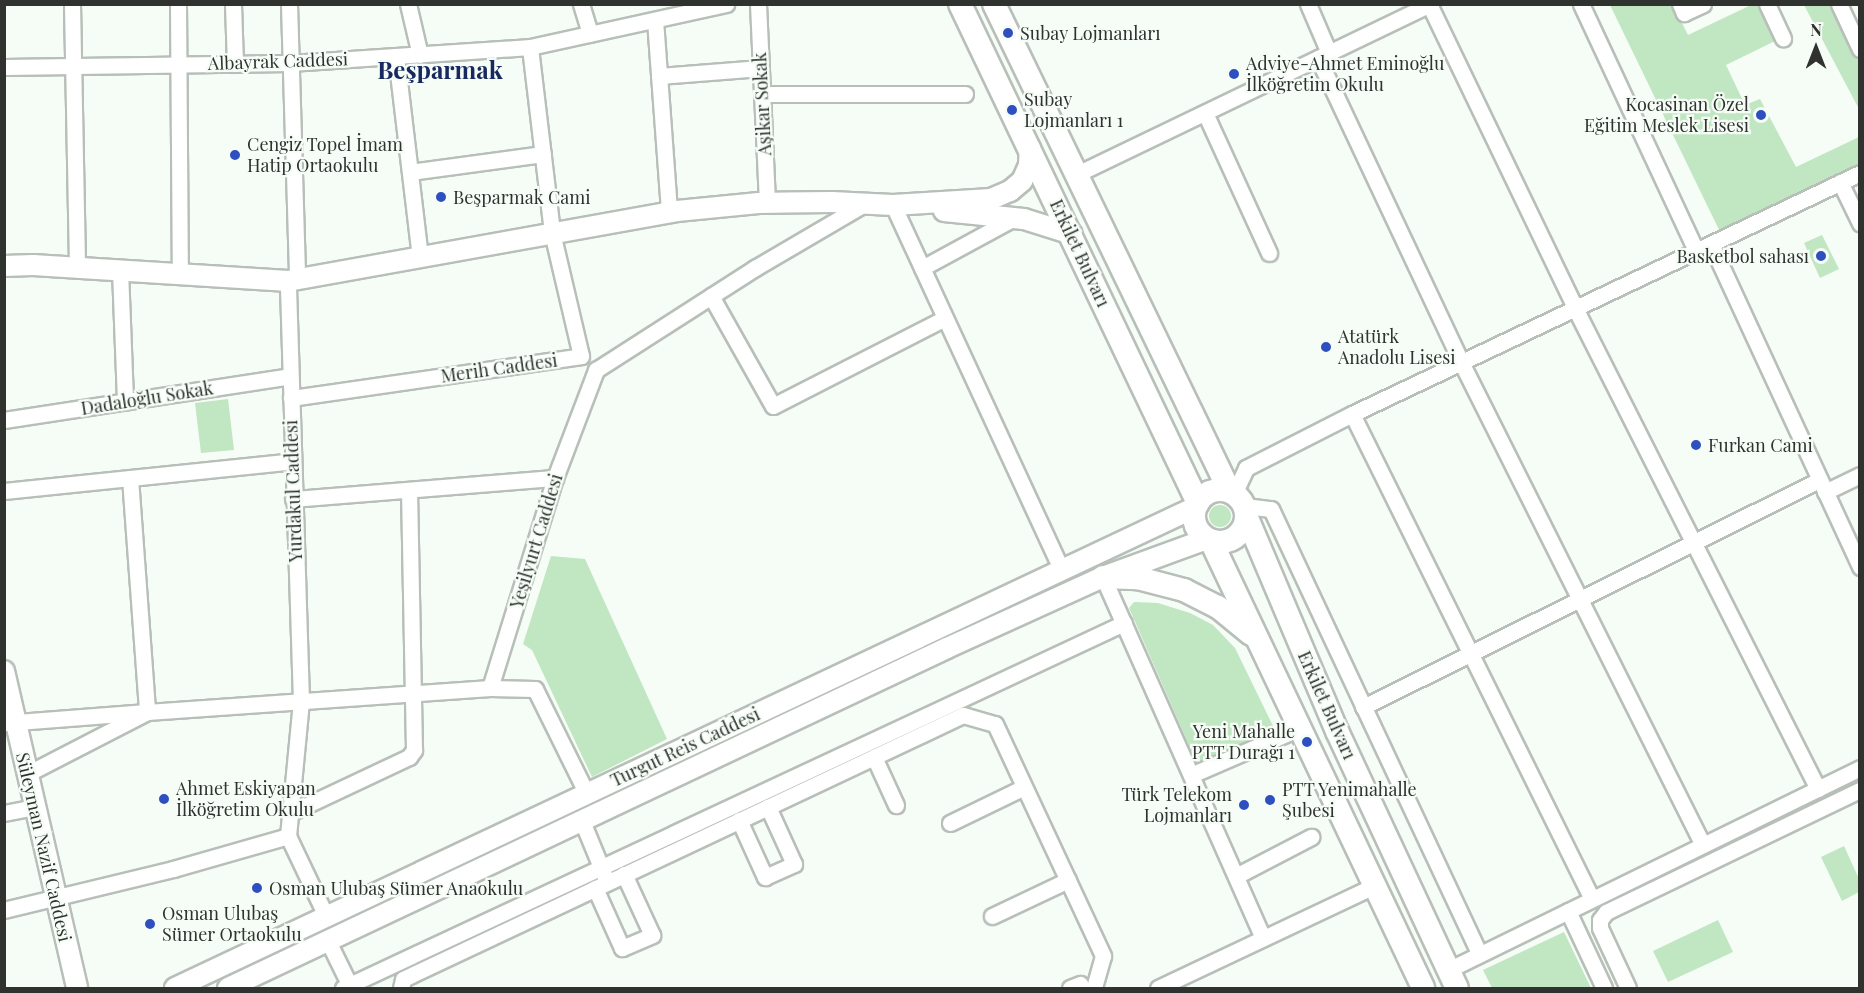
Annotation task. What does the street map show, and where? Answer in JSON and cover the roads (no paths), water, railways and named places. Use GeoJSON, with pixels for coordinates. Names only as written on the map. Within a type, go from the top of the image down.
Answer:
{"type":"FeatureCollection","features":[{"type":"Feature","properties":{"kind":"main road","name":"Erkilet Bulvarı"},"geometry":{"type":"LineString","coordinates":[[960,4],[1072,234],[1197,505]]}},
{"type":"Feature","properties":{"kind":"main road","name":"Erkilet Bulvarı"},"geometry":{"type":"LineString","coordinates":[[994,4],[1239,502],[1337,731],[1453,979]]}},
{"type":"Feature","properties":{"kind":"main road"},"geometry":{"type":"LineString","coordinates":[[1210,492],[1239,502],[1243,530],[1234,538],[1223,542],[1209,540],[1195,523],[1197,505],[1210,492]]}},
{"type":"Feature","properties":{"kind":"main road","name":"Erkilet Bulvarı"},"geometry":{"type":"LineString","coordinates":[[1209,540],[1423,988]]}},
{"type":"Feature","properties":{"kind":"main road"},"geometry":{"type":"LineString","coordinates":[[1103,577],[1138,578],[1184,590],[1233,618],[1260,644]]}},
{"type":"Feature","properties":{"kind":"street"},"geometry":{"type":"LineString","coordinates":[[72,4],[77,268]]}},
{"type":"Feature","properties":{"kind":"street"},"geometry":{"type":"LineString","coordinates":[[178,4],[180,274]]}},
{"type":"Feature","properties":{"kind":"street"},"geometry":{"type":"LineString","coordinates":[[233,4],[235,64]]}},
{"type":"Feature","properties":{"kind":"street","name":"Yurdakul Caddesi"},"geometry":{"type":"LineString","coordinates":[[288,836],[301,701],[290,376],[292,280],[289,4]]}},
{"type":"Feature","properties":{"kind":"street"},"geometry":{"type":"LineString","coordinates":[[408,4],[420,55]]}},
{"type":"Feature","properties":{"kind":"street"},"geometry":{"type":"LineString","coordinates":[[581,4],[590,34]]}},
{"type":"Feature","properties":{"kind":"street","name":"Albayrak Caddesi"},"geometry":{"type":"LineString","coordinates":[[4,67],[290,63],[530,46],[655,20],[703,7],[726,4]]}},
{"type":"Feature","properties":{"kind":"street","name":"Aşikar Sokak"},"geometry":{"type":"LineString","coordinates":[[758,4],[767,203]]}},
{"type":"Feature","properties":{"kind":"street"},"geometry":{"type":"LineString","coordinates":[[1308,4],[1324,56],[1461,362],[1703,845]]}},
{"type":"Feature","properties":{"kind":"street"},"geometry":{"type":"LineString","coordinates":[[1581,4],[1696,250]]}},
{"type":"Feature","properties":{"kind":"street"},"geometry":{"type":"LineString","coordinates":[[1680,4],[1684,13],[1703,4]]}},
{"type":"Feature","properties":{"kind":"street"},"geometry":{"type":"LineString","coordinates":[[1767,4],[1783,38]]}},
{"type":"Feature","properties":{"kind":"street"},"geometry":{"type":"LineString","coordinates":[[1839,4],[1860,49]]}},
{"type":"Feature","properties":{"kind":"street"},"geometry":{"type":"LineString","coordinates":[[1077,174],[1430,5],[1575,308],[1818,789]]}},
{"type":"Feature","properties":{"kind":"street"},"geometry":{"type":"LineString","coordinates":[[655,20],[669,212]]}},
{"type":"Feature","properties":{"kind":"street","name":"Merih Caddesi"},"geometry":{"type":"LineString","coordinates":[[291,398],[581,356],[552,232],[530,46]]}},
{"type":"Feature","properties":{"kind":"street"},"geometry":{"type":"LineString","coordinates":[[396,56],[420,256]]}},
{"type":"Feature","properties":{"kind":"street"},"geometry":{"type":"LineString","coordinates":[[659,76],[761,68]]}},
{"type":"Feature","properties":{"kind":"street"},"geometry":{"type":"LineString","coordinates":[[762,94],[965,94]]}},
{"type":"Feature","properties":{"kind":"street"},"geometry":{"type":"LineString","coordinates":[[1205,113],[1269,253]]}},
{"type":"Feature","properties":{"kind":"street"},"geometry":{"type":"LineString","coordinates":[[893,206],[1004,195],[1016,187],[1026,173],[1030,148]]}},
{"type":"Feature","properties":{"kind":"street"},"geometry":{"type":"LineString","coordinates":[[410,172],[543,154]]}},
{"type":"Feature","properties":{"kind":"street"},"geometry":{"type":"LineString","coordinates":[[1479,954],[1271,509],[1239,502],[1246,468],[1352,414],[1860,173]]}},
{"type":"Feature","properties":{"kind":"street"},"geometry":{"type":"LineString","coordinates":[[1840,182],[1860,223]]}},
{"type":"Feature","properties":{"kind":"street"},"geometry":{"type":"LineString","coordinates":[[4,266],[292,280],[669,212],[767,203],[866,203],[1014,218],[1039,222],[1072,234]]}},
{"type":"Feature","properties":{"kind":"street"},"geometry":{"type":"LineString","coordinates":[[581,356],[596,370],[711,296],[866,203]]}},
{"type":"Feature","properties":{"kind":"street"},"geometry":{"type":"LineString","coordinates":[[893,206],[1061,569]]}},
{"type":"Feature","properties":{"kind":"street"},"geometry":{"type":"LineString","coordinates":[[922,268],[1014,218]]}},
{"type":"Feature","properties":{"kind":"street"},"geometry":{"type":"LineString","coordinates":[[1710,244],[1860,567]]}},
{"type":"Feature","properties":{"kind":"street"},"geometry":{"type":"LineString","coordinates":[[120,270],[125,402]]}},
{"type":"Feature","properties":{"kind":"street"},"geometry":{"type":"LineString","coordinates":[[711,296],[773,406],[945,318]]}},
{"type":"Feature","properties":{"kind":"street","name":"Yeşilyurt Caddesi"},"geometry":{"type":"LineString","coordinates":[[490,688],[555,478],[596,370]]}},
{"type":"Feature","properties":{"kind":"street","name":"Dadaloğlu Sokak"},"geometry":{"type":"LineString","coordinates":[[4,420],[290,376]]}},
{"type":"Feature","properties":{"kind":"street"},"geometry":{"type":"LineString","coordinates":[[1352,414],[1592,899]]}},
{"type":"Feature","properties":{"kind":"street"},"geometry":{"type":"LineString","coordinates":[[4,491],[292,461]]}},
{"type":"Feature","properties":{"kind":"street"},"geometry":{"type":"LineString","coordinates":[[1364,707],[1693,543],[1822,486],[1860,476]]}},
{"type":"Feature","properties":{"kind":"street"},"geometry":{"type":"LineString","coordinates":[[130,478],[147,712]]}},
{"type":"Feature","properties":{"kind":"street"},"geometry":{"type":"LineString","coordinates":[[293,499],[555,478]]}},
{"type":"Feature","properties":{"kind":"street"},"geometry":{"type":"LineString","coordinates":[[290,813],[409,757],[415,745],[409,490]]}},
{"type":"Feature","properties":{"kind":"street","name":"Turgut Reis Caddesi"},"geometry":{"type":"LineString","coordinates":[[175,988],[1197,505]]}},
{"type":"Feature","properties":{"kind":"street","name":"Turgut Reis Caddesi"},"geometry":{"type":"LineString","coordinates":[[228,988],[1103,577],[1209,540]]}},
{"type":"Feature","properties":{"kind":"street"},"geometry":{"type":"LineString","coordinates":[[1103,577],[1263,938]]}},
{"type":"Feature","properties":{"kind":"street"},"geometry":{"type":"LineString","coordinates":[[401,988],[403,979],[601,879],[1124,623]]}},
{"type":"Feature","properties":{"kind":"street","name":"Süleyman Nazif Caddesi"},"geometry":{"type":"LineString","coordinates":[[4,671],[10,722],[27,774],[77,988]]}},
{"type":"Feature","properties":{"kind":"street"},"geometry":{"type":"LineString","coordinates":[[10,722],[490,688],[535,689],[586,794]]}},
{"type":"Feature","properties":{"kind":"street"},"geometry":{"type":"LineString","coordinates":[[27,774],[147,712]]}},
{"type":"Feature","properties":{"kind":"street"},"geometry":{"type":"LineString","coordinates":[[328,941],[348,987],[601,879],[624,874],[963,715],[995,724],[1103,956],[1081,987]]}},
{"type":"Feature","properties":{"kind":"street"},"geometry":{"type":"LineString","coordinates":[[1191,775],[1300,728]]}},
{"type":"Feature","properties":{"kind":"street"},"geometry":{"type":"LineString","coordinates":[[874,757],[896,805]]}},
{"type":"Feature","properties":{"kind":"street"},"geometry":{"type":"LineString","coordinates":[[1453,979],[1479,954],[1860,768]]}},
{"type":"Feature","properties":{"kind":"street"},"geometry":{"type":"LineString","coordinates":[[950,823],[1024,786]]}},
{"type":"Feature","properties":{"kind":"street"},"geometry":{"type":"LineString","coordinates":[[1628,988],[1600,928],[1600,920],[1606,912],[1860,790]]}},
{"type":"Feature","properties":{"kind":"street"},"geometry":{"type":"LineString","coordinates":[[4,813],[35,807]]}},
{"type":"Feature","properties":{"kind":"street"},"geometry":{"type":"LineString","coordinates":[[739,820],[765,877],[794,864],[768,807]]}},
{"type":"Feature","properties":{"kind":"street"},"geometry":{"type":"LineString","coordinates":[[582,821],[622,948],[652,935],[624,874]]}},
{"type":"Feature","properties":{"kind":"street"},"geometry":{"type":"LineString","coordinates":[[4,910],[173,869],[288,836],[326,916]]}},
{"type":"Feature","properties":{"kind":"street"},"geometry":{"type":"LineString","coordinates":[[1236,876],[1311,837]]}},
{"type":"Feature","properties":{"kind":"street"},"geometry":{"type":"LineString","coordinates":[[992,916],[1068,880]]}},
{"type":"Feature","properties":{"kind":"street"},"geometry":{"type":"LineString","coordinates":[[1158,988],[1374,886]]}},
{"type":"Feature","properties":{"kind":"street"},"geometry":{"type":"LineString","coordinates":[[1568,911],[1604,988]]}},
{"type":"Feature","properties":{"kind":"place","name":"Subay Lojmanları"},"geometry":{"type":"Point","coordinates":[1008,33]}},
{"type":"Feature","properties":{"kind":"place","name":"Adviye-Ahmet Eminoğlu İlköğretim Okulu"},"geometry":{"type":"Point","coordinates":[1234,74]}},
{"type":"Feature","properties":{"kind":"place","name":"Subay Lojmanları 1"},"geometry":{"type":"Point","coordinates":[1012,110]}},
{"type":"Feature","properties":{"kind":"place","name":"Kocasinan Özel Eğitim Meslek Lisesi"},"geometry":{"type":"Point","coordinates":[1761,115]}},
{"type":"Feature","properties":{"kind":"place","name":"Cengiz Topel İmam Hatip Ortaokulu"},"geometry":{"type":"Point","coordinates":[235,155]}},
{"type":"Feature","properties":{"kind":"place","name":"Beşparmak Cami"},"geometry":{"type":"Point","coordinates":[441,197]}},
{"type":"Feature","properties":{"kind":"place","name":"Basketbol sahası"},"geometry":{"type":"Point","coordinates":[1821,256]}},
{"type":"Feature","properties":{"kind":"place","name":"Atatürk Anadolu Lisesi"},"geometry":{"type":"Point","coordinates":[1326,347]}},
{"type":"Feature","properties":{"kind":"place","name":"Furkan Cami"},"geometry":{"type":"Point","coordinates":[1696,445]}},
{"type":"Feature","properties":{"kind":"place","name":"Yeni Mahalle PTT Durağı 1"},"geometry":{"type":"Point","coordinates":[1307,742]}},
{"type":"Feature","properties":{"kind":"place","name":"Ahmet Eskiyapan İlköğretim Okulu"},"geometry":{"type":"Point","coordinates":[164,799]}},
{"type":"Feature","properties":{"kind":"place","name":"PTT Yenimahalle Şubesi"},"geometry":{"type":"Point","coordinates":[1270,800]}},
{"type":"Feature","properties":{"kind":"place","name":"Türk Telekom Lojmanları"},"geometry":{"type":"Point","coordinates":[1244,805]}},
{"type":"Feature","properties":{"kind":"place","name":"Osman Ulubaş Sümer Anaokulu"},"geometry":{"type":"Point","coordinates":[257,888]}},
{"type":"Feature","properties":{"kind":"place","name":"Osman Ulubaş Sümer Ortaokulu"},"geometry":{"type":"Point","coordinates":[150,924]}},
{"type":"Feature","properties":{"kind":"district","name":"Beşparmak"},"geometry":{"type":"Point","coordinates":[440,70]}}]}
